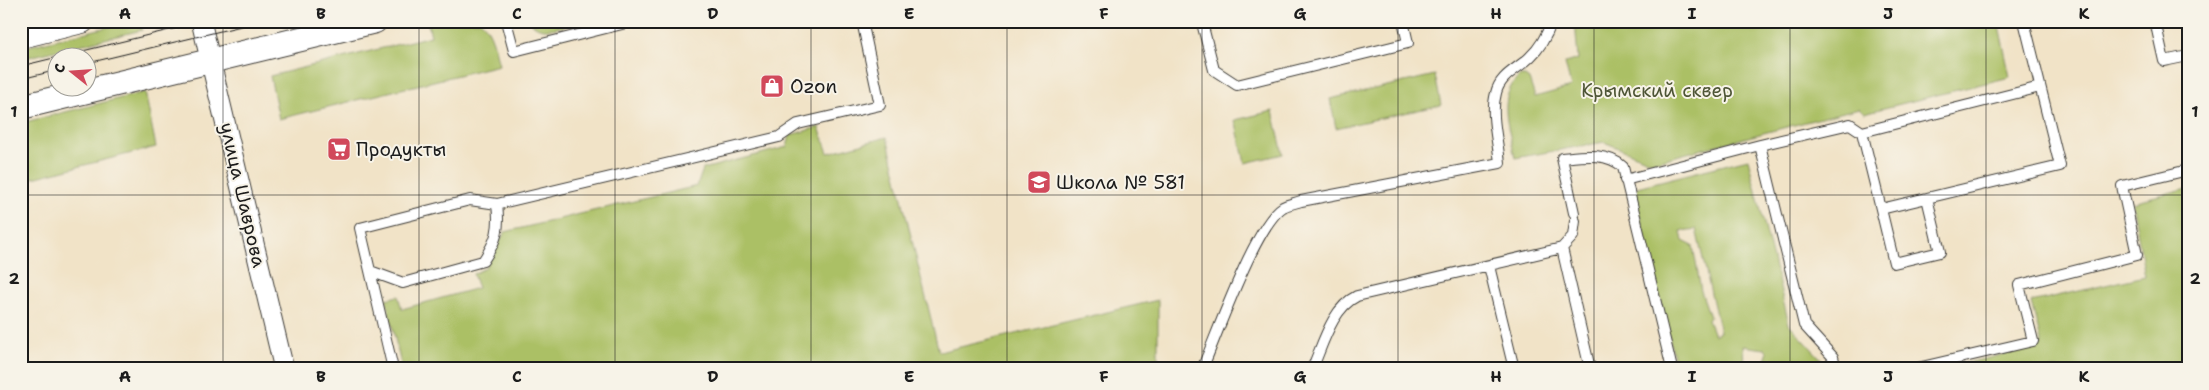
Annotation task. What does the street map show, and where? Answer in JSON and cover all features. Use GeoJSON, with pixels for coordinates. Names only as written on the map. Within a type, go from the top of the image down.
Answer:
{"type":"FeatureCollection","features":[{"type":"Feature","properties":{"kind":"street"},"geometry":{"type":"LineString","coordinates":[[21,36],[82,21]]}},
{"type":"Feature","properties":{"kind":"street","name":"улица Шаврова"},"geometry":{"type":"LineString","coordinates":[[201,21],[284,369]]}},
{"type":"Feature","properties":{"kind":"street"},"geometry":{"type":"LineString","coordinates":[[21,107],[376,21]]}},
{"type":"Feature","properties":{"kind":"lane"},"geometry":{"type":"LineString","coordinates":[[506,21],[514,51],[634,21]]}},
{"type":"Feature","properties":{"kind":"lane"},"geometry":{"type":"LineString","coordinates":[[393,369],[360,228],[470,200],[497,204],[779,137],[798,124],[880,105],[862,21]]}},
{"type":"Feature","properties":{"kind":"lane"},"geometry":{"type":"LineString","coordinates":[[1205,22],[1214,70],[1237,85],[1408,43],[1403,21]]}},
{"type":"Feature","properties":{"kind":"lane"},"geometry":{"type":"LineString","coordinates":[[1202,369],[1253,248],[1266,226],[1282,207],[1301,201],[1500,163],[1494,108],[1496,92],[1506,76],[1538,49],[1546,37],[1552,21]]}},
{"type":"Feature","properties":{"kind":"lane"},"geometry":{"type":"LineString","coordinates":[[1881,209],[2060,166],[2024,21]]}},
{"type":"Feature","properties":{"kind":"lane"},"geometry":{"type":"LineString","coordinates":[[2155,21],[2164,61],[2188,56]]}},
{"type":"Feature","properties":{"kind":"lane"},"geometry":{"type":"LineString","coordinates":[[1862,132],[2040,87]]}},
{"type":"Feature","properties":{"kind":"lane"},"geometry":{"type":"LineString","coordinates":[[1625,180],[1850,124],[1862,132],[1894,263],[1940,252],[1927,198]]}},
{"type":"Feature","properties":{"kind":"lane"},"geometry":{"type":"LineString","coordinates":[[1760,145],[1804,325],[1834,358],[1836,369]]}},
{"type":"Feature","properties":{"kind":"lane"},"geometry":{"type":"LineString","coordinates":[[1312,369],[1338,312],[1346,301],[1357,296],[1562,248],[1573,236],[1575,217],[1562,158],[1602,156],[1615,160],[1623,168],[1672,369]]}},
{"type":"Feature","properties":{"kind":"lane"},"geometry":{"type":"LineString","coordinates":[[1913,369],[2033,341],[2020,285],[2137,255],[2122,186],[2188,170]]}},
{"type":"Feature","properties":{"kind":"lane"},"geometry":{"type":"LineString","coordinates":[[370,271],[403,283],[483,261],[494,244],[500,224],[497,204]]}},
{"type":"Feature","properties":{"kind":"lane"},"geometry":{"type":"LineString","coordinates":[[1562,248],[1590,369]]}},
{"type":"Feature","properties":{"kind":"lane"},"geometry":{"type":"LineString","coordinates":[[1489,266],[1514,369]]}},
{"type":"Feature","properties":{"kind":"green space"},"geometry":{"type":"Polygon","coordinates":[[[132,21],[139,21],[142,30],[67,48],[48,48],[48,53],[21,59],[21,48],[132,21]]]}},
{"type":"Feature","properties":{"kind":"green space"},"geometry":{"type":"Polygon","coordinates":[[[438,21],[480,21],[491,35],[499,65],[279,119],[270,76],[431,36],[428,24],[438,21]]]}},
{"type":"Feature","properties":{"kind":"green space"},"geometry":{"type":"Polygon","coordinates":[[[530,21],[580,21],[553,29],[546,29],[535,26],[530,21]]]}},
{"type":"Feature","properties":{"kind":"green space","name":"Крымский сквер"},"geometry":{"type":"Polygon","coordinates":[[[1575,21],[1998,21],[2010,77],[1864,113],[1859,108],[1653,162],[1604,142],[1515,158],[1506,115],[1506,104],[1512,84],[1520,76],[1525,76],[1529,79],[1535,97],[1571,87],[1565,63],[1578,59],[1575,21]]]}},
{"type":"Feature","properties":{"kind":"green space"},"geometry":{"type":"Polygon","coordinates":[[[1435,75],[1441,105],[1336,128],[1330,99],[1435,75]]]}},
{"type":"Feature","properties":{"kind":"green space"},"geometry":{"type":"Polygon","coordinates":[[[145,92],[156,147],[21,181],[21,123],[145,92]]]}},
{"type":"Feature","properties":{"kind":"green space"},"geometry":{"type":"Polygon","coordinates":[[[1273,111],[1283,154],[1245,163],[1235,120],[1273,111]]]}},
{"type":"Feature","properties":{"kind":"green space"},"geometry":{"type":"Polygon","coordinates":[[[819,127],[828,153],[887,137],[939,352],[1158,300],[1158,369],[402,369],[386,299],[398,296],[402,309],[478,288],[473,274],[485,268],[505,232],[697,186],[703,169],[787,147],[790,135],[819,127]]]}},
{"type":"Feature","properties":{"kind":"green space"},"geometry":{"type":"Polygon","coordinates":[[[1748,159],[1789,324],[1823,361],[1823,369],[1677,369],[1635,196],[1637,187],[1748,159]],[[1696,229],[1681,231],[1683,241],[1693,246],[1701,291],[1710,317],[1708,320],[1714,335],[1720,332],[1696,229]],[[1743,346],[1744,364],[1762,366],[1766,364],[1767,352],[1765,349],[1743,346]]]}},
{"type":"Feature","properties":{"kind":"green space"},"geometry":{"type":"Polygon","coordinates":[[[2188,188],[2188,369],[1943,369],[2042,345],[2031,302],[2145,276],[2132,202],[2188,188]]]}},
{"type":"Feature","properties":{"kind":"tram line"},"geometry":{"type":"LineString","coordinates":[[21,66],[206,21]]}},
{"type":"Feature","properties":{"kind":"tram line"},"geometry":{"type":"LineString","coordinates":[[98,61],[262,21]]}},
{"type":"Feature","properties":{"kind":"tram line"},"geometry":{"type":"LineString","coordinates":[[21,79],[48,72]]}},
{"type":"Feature","properties":{"kind":"place","name":"Ozon"},"geometry":{"type":"Point","coordinates":[772,86]}},
{"type":"Feature","properties":{"kind":"place","name":"Продукты"},"geometry":{"type":"Point","coordinates":[339,149]}},
{"type":"Feature","properties":{"kind":"place","name":"Школа № 581"},"geometry":{"type":"Point","coordinates":[1039,182]}}]}
